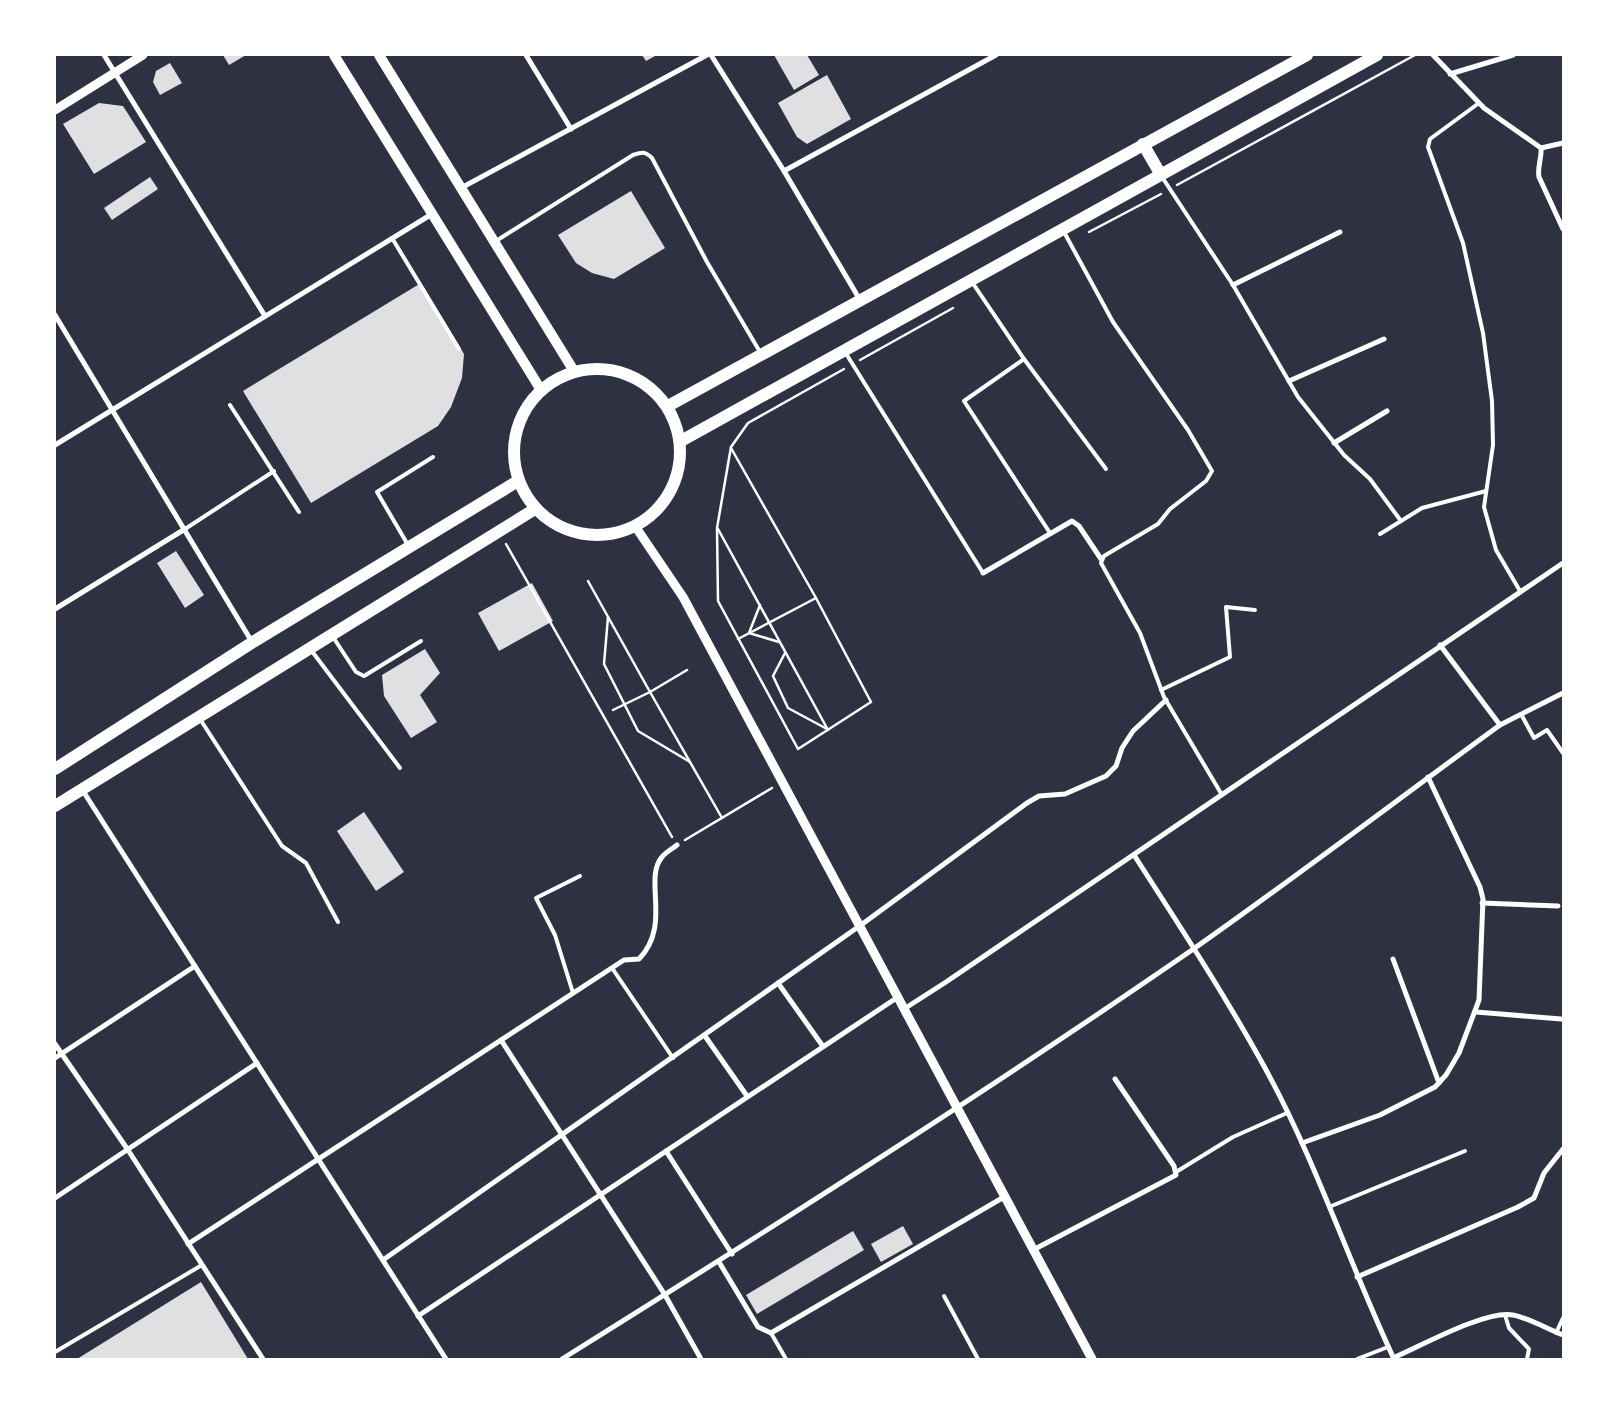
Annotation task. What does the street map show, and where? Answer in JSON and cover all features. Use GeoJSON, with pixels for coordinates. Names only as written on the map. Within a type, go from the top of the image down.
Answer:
{"type":"FeatureCollection","features":[{"type":"Feature","properties":{"kind":"main road"},"geometry":{"type":"LineString","coordinates":[[334,55],[541,390]]}},
{"type":"Feature","properties":{"kind":"main road"},"geometry":{"type":"LineString","coordinates":[[379,55],[574,372]]}},
{"type":"Feature","properties":{"kind":"main road"},"geometry":{"type":"LineString","coordinates":[[668,406],[1307,55]]}},
{"type":"Feature","properties":{"kind":"main road"},"geometry":{"type":"LineString","coordinates":[[680,441],[1377,55]]}},
{"type":"Feature","properties":{"kind":"main road"},"geometry":{"type":"LineString","coordinates":[[1143,144],[1161,175]]}},
{"type":"Feature","properties":{"kind":"main road"},"geometry":{"type":"LineString","coordinates":[[595,368],[616,370],[636,378],[654,390],[668,406],[676,423],[680,441],[680,467],[672,491],[656,511],[635,526],[610,535],[582,535],[557,526],[535,509],[518,481],[513,456],[516,432],[525,409],[541,390],[556,379],[574,372],[595,368]]}},
{"type":"Feature","properties":{"kind":"main road"},"geometry":{"type":"LineString","coordinates":[[55,769],[253,642],[518,481]]}},
{"type":"Feature","properties":{"kind":"main road"},"geometry":{"type":"LineString","coordinates":[[55,806],[535,509]]}},
{"type":"Feature","properties":{"kind":"street"},"geometry":{"type":"LineString","coordinates":[[104,55],[265,316]]}},
{"type":"Feature","properties":{"kind":"street"},"geometry":{"type":"LineString","coordinates":[[55,110],[143,55]]}},
{"type":"Feature","properties":{"kind":"street"},"geometry":{"type":"LineString","coordinates":[[526,55],[570,128]]}},
{"type":"Feature","properties":{"kind":"street"},"geometry":{"type":"LineString","coordinates":[[461,188],[709,55],[784,171],[860,300]]}},
{"type":"Feature","properties":{"kind":"street"},"geometry":{"type":"LineString","coordinates":[[784,171],[996,55]]}},
{"type":"Feature","properties":{"kind":"street"},"geometry":{"type":"LineString","coordinates":[[1433,55],[1479,103],[1541,148],[1542,156],[1538,171],[1539,177],[1563,229]]}},
{"type":"Feature","properties":{"kind":"street"},"geometry":{"type":"LineString","coordinates":[[1450,74],[1513,55]]}},
{"type":"Feature","properties":{"kind":"street"},"geometry":{"type":"LineString","coordinates":[[1541,148],[1563,143]]}},
{"type":"Feature","properties":{"kind":"street"},"geometry":{"type":"LineString","coordinates":[[55,445],[432,214]]}},
{"type":"Feature","properties":{"kind":"street"},"geometry":{"type":"LineString","coordinates":[[1232,285],[1340,232]]}},
{"type":"Feature","properties":{"kind":"street"},"geometry":{"type":"LineString","coordinates":[[55,315],[253,642]]}},
{"type":"Feature","properties":{"kind":"street"},"geometry":{"type":"LineString","coordinates":[[1289,381],[1384,339]]}},
{"type":"Feature","properties":{"kind":"street"},"geometry":{"type":"LineString","coordinates":[[1334,443],[1387,411]]}},
{"type":"Feature","properties":{"kind":"street"},"geometry":{"type":"LineString","coordinates":[[983,573],[1072,521],[1075,522],[1101,559]]}},
{"type":"Feature","properties":{"kind":"street"},"geometry":{"type":"LineString","coordinates":[[635,526],[683,597],[861,925],[1091,1359]]}},
{"type":"Feature","properties":{"kind":"street"},"geometry":{"type":"LineString","coordinates":[[55,609],[184,529]]}},
{"type":"Feature","properties":{"kind":"street"},"geometry":{"type":"LineString","coordinates":[[904,1008],[1134,855],[1563,562]]}},
{"type":"Feature","properties":{"kind":"street"},"geometry":{"type":"LineString","coordinates":[[1440,645],[1500,725]]}},
{"type":"Feature","properties":{"kind":"street"},"geometry":{"type":"LineString","coordinates":[[562,1359],[732,1254],[957,1109],[1194,948],[1500,725],[1563,693]]}},
{"type":"Feature","properties":{"kind":"street"},"geometry":{"type":"LineString","coordinates":[[383,1260],[564,1136],[861,925],[1027,803],[1039,796],[1064,794],[1106,776],[1116,766],[1122,748],[1133,731],[1166,700]]}},
{"type":"Feature","properties":{"kind":"street"},"geometry":{"type":"LineString","coordinates":[[1302,1143],[1380,1115],[1425,1093],[1439,1083],[1459,1053],[1476,1012],[1480,982],[1482,903],[1480,888],[1428,777]]}},
{"type":"Feature","properties":{"kind":"street"},"geometry":{"type":"LineString","coordinates":[[82,789],[446,1359]]}},
{"type":"Feature","properties":{"kind":"street"},"geometry":{"type":"LineString","coordinates":[[188,1244],[624,960],[639,959],[648,950],[657,920],[656,879],[660,858],[677,845]]}},
{"type":"Feature","properties":{"kind":"street"},"geometry":{"type":"LineString","coordinates":[[1134,855],[1194,948],[1265,1068],[1302,1143],[1357,1277],[1393,1358],[1479,1320],[1505,1315],[1514,1315],[1563,1335]]}},
{"type":"Feature","properties":{"kind":"street"},"geometry":{"type":"LineString","coordinates":[[1482,903],[1558,906]]}},
{"type":"Feature","properties":{"kind":"street"},"geometry":{"type":"LineString","coordinates":[[1393,959],[1439,1083]]}},
{"type":"Feature","properties":{"kind":"street"},"geometry":{"type":"LineString","coordinates":[[55,1058],[195,966]]}},
{"type":"Feature","properties":{"kind":"street"},"geometry":{"type":"LineString","coordinates":[[778,983],[822,1045]]}},
{"type":"Feature","properties":{"kind":"street"},"geometry":{"type":"LineString","coordinates":[[418,1316],[822,1045],[898,997]]}},
{"type":"Feature","properties":{"kind":"street"},"geometry":{"type":"LineString","coordinates":[[1476,1012],[1560,1019]]}},
{"type":"Feature","properties":{"kind":"street"},"geometry":{"type":"LineString","coordinates":[[704,1036],[747,1096]]}},
{"type":"Feature","properties":{"kind":"street"},"geometry":{"type":"LineString","coordinates":[[501,1040],[665,1295],[701,1359]]}},
{"type":"Feature","properties":{"kind":"street"},"geometry":{"type":"LineString","coordinates":[[55,1044],[128,1150],[263,1359]]}},
{"type":"Feature","properties":{"kind":"street"},"geometry":{"type":"LineString","coordinates":[[55,1198],[257,1064]]}},
{"type":"Feature","properties":{"kind":"street"},"geometry":{"type":"LineString","coordinates":[[1032,1250],[1072,1228],[1174,1178],[1176,1172],[1115,1079]]}},
{"type":"Feature","properties":{"kind":"street"},"geometry":{"type":"LineString","coordinates":[[1357,1277],[1518,1207],[1534,1198],[1544,1173],[1563,1149]]}},
{"type":"Feature","properties":{"kind":"street"},"geometry":{"type":"LineString","coordinates":[[666,1151],[732,1254]]}},
{"type":"Feature","properties":{"kind":"street"},"geometry":{"type":"LineString","coordinates":[[719,1262],[758,1326],[771,1333],[1004,1197]]}},
{"type":"Feature","properties":{"kind":"lane"},"geometry":{"type":"LineString","coordinates":[[1479,103],[1428,142],[1463,243],[1483,333],[1492,401],[1493,445],[1484,506],[1488,527],[1496,550],[1520,591]]}},
{"type":"Feature","properties":{"kind":"lane"},"geometry":{"type":"LineString","coordinates":[[494,242],[633,155],[643,152],[648,153],[706,262],[762,355]]}},
{"type":"Feature","properties":{"kind":"lane"},"geometry":{"type":"LineString","coordinates":[[1161,175],[1232,285],[1289,381],[1334,443],[1370,479],[1401,521]]}},
{"type":"Feature","properties":{"kind":"lane"},"geometry":{"type":"LineString","coordinates":[[1063,230],[1113,322],[1188,430],[1212,471],[1206,481],[1170,508],[1158,524],[1101,559],[1103,569],[1140,633],[1166,700],[1222,794]]}},
{"type":"Feature","properties":{"kind":"lane"},"geometry":{"type":"LineString","coordinates":[[392,238],[459,349]]}},
{"type":"Feature","properties":{"kind":"lane"},"geometry":{"type":"LineString","coordinates":[[971,280],[1024,359],[1106,469]]}},
{"type":"Feature","properties":{"kind":"lane"},"geometry":{"type":"LineString","coordinates":[[844,350],[983,573]]}},
{"type":"Feature","properties":{"kind":"lane"},"geometry":{"type":"LineString","coordinates":[[1024,359],[964,401],[1050,533]]}},
{"type":"Feature","properties":{"kind":"lane"},"geometry":{"type":"LineString","coordinates":[[230,406],[299,512]]}},
{"type":"Feature","properties":{"kind":"lane"},"geometry":{"type":"LineString","coordinates":[[409,547],[377,492],[433,458]]}},
{"type":"Feature","properties":{"kind":"lane"},"geometry":{"type":"LineString","coordinates":[[184,529],[274,471]]}},
{"type":"Feature","properties":{"kind":"lane"},"geometry":{"type":"LineString","coordinates":[[1380,534],[1422,508],[1486,491]]}},
{"type":"Feature","properties":{"kind":"lane"},"geometry":{"type":"LineString","coordinates":[[1161,690],[1230,657],[1226,607],[1255,610]]}},
{"type":"Feature","properties":{"kind":"lane"},"geometry":{"type":"LineString","coordinates":[[331,635],[356,672],[364,676],[420,641]]}},
{"type":"Feature","properties":{"kind":"lane"},"geometry":{"type":"LineString","coordinates":[[310,648],[400,768]]}},
{"type":"Feature","properties":{"kind":"lane"},"geometry":{"type":"LineString","coordinates":[[1521,714],[1534,738],[1547,730],[1563,753]]}},
{"type":"Feature","properties":{"kind":"lane"},"geometry":{"type":"LineString","coordinates":[[199,717],[282,846],[306,863],[338,922]]}},
{"type":"Feature","properties":{"kind":"lane"},"geometry":{"type":"LineString","coordinates":[[573,993],[555,935],[536,898],[580,876]]}},
{"type":"Feature","properties":{"kind":"lane"},"geometry":{"type":"LineString","coordinates":[[612,968],[673,1058]]}},
{"type":"Feature","properties":{"kind":"lane"},"geometry":{"type":"LineString","coordinates":[[1176,1172],[1233,1137],[1287,1113]]}},
{"type":"Feature","properties":{"kind":"lane"},"geometry":{"type":"LineString","coordinates":[[1329,1207],[1465,1152]]}},
{"type":"Feature","properties":{"kind":"lane"},"geometry":{"type":"LineString","coordinates":[[55,1352],[202,1265]]}},
{"type":"Feature","properties":{"kind":"lane"},"geometry":{"type":"LineString","coordinates":[[944,1296],[978,1359]]}},
{"type":"Feature","properties":{"kind":"lane"},"geometry":{"type":"LineString","coordinates":[[1505,1315],[1509,1328],[1529,1349],[1527,1359]]}},
{"type":"Feature","properties":{"kind":"lane"},"geometry":{"type":"LineString","coordinates":[[1556,1333],[1563,1318]]}},
{"type":"Feature","properties":{"kind":"lane"},"geometry":{"type":"LineString","coordinates":[[771,1333],[786,1359]]}},
{"type":"Feature","properties":{"kind":"lane"},"geometry":{"type":"LineString","coordinates":[[1357,1359],[1388,1347]]}},
{"type":"Feature","properties":{"kind":"path"},"geometry":{"type":"LineString","coordinates":[[1070,242],[1415,55]]}},
{"type":"Feature","properties":{"kind":"path"},"geometry":{"type":"LineString","coordinates":[[730,447],[816,598],[872,702],[798,749],[718,601],[717,528],[730,447],[748,423],[956,306]]}},
{"type":"Feature","properties":{"kind":"path"},"geometry":{"type":"LineString","coordinates":[[717,528],[828,730]]}},
{"type":"Feature","properties":{"kind":"path"},"geometry":{"type":"LineString","coordinates":[[499,532],[677,845],[783,782]]}},
{"type":"Feature","properties":{"kind":"path"},"geometry":{"type":"LineString","coordinates":[[588,580],[722,818]]}},
{"type":"Feature","properties":{"kind":"path"},"geometry":{"type":"LineString","coordinates":[[738,639],[816,598]]}},
{"type":"Feature","properties":{"kind":"path"},"geometry":{"type":"LineString","coordinates":[[749,633],[760,606]]}},
{"type":"Feature","properties":{"kind":"path"},"geometry":{"type":"LineString","coordinates":[[608,617],[604,664],[638,731],[691,763]]}},
{"type":"Feature","properties":{"kind":"path"},"geometry":{"type":"LineString","coordinates":[[749,633],[780,642]]}},
{"type":"Feature","properties":{"kind":"path"},"geometry":{"type":"LineString","coordinates":[[785,652],[773,676],[788,708],[828,730]]}},
{"type":"Feature","properties":{"kind":"path"},"geometry":{"type":"LineString","coordinates":[[613,710],[650,692],[688,670]]}},
{"type":"Feature","properties":{"kind":"building"},"geometry":{"type":"Polygon","coordinates":[[[223,55],[246,55],[229,65],[223,55]]]}},
{"type":"Feature","properties":{"kind":"building"},"geometry":{"type":"Polygon","coordinates":[[[642,55],[657,55],[646,61],[642,55]]]}},
{"type":"Feature","properties":{"kind":"building"},"geometry":{"type":"Polygon","coordinates":[[[774,55],[807,55],[819,75],[794,90],[774,55]]]}},
{"type":"Feature","properties":{"kind":"building"},"geometry":{"type":"Polygon","coordinates":[[[170,63],[182,83],[160,95],[153,82],[156,71],[170,63]]]}},
{"type":"Feature","properties":{"kind":"building"},"geometry":{"type":"Polygon","coordinates":[[[827,75],[851,119],[807,144],[797,137],[778,103],[827,75]]]}},
{"type":"Feature","properties":{"kind":"building"},"geometry":{"type":"Polygon","coordinates":[[[99,103],[123,106],[146,142],[94,174],[63,124],[99,103]]]}},
{"type":"Feature","properties":{"kind":"building"},"geometry":{"type":"Polygon","coordinates":[[[150,177],[158,189],[112,220],[104,208],[150,177]]]}},
{"type":"Feature","properties":{"kind":"building"},"geometry":{"type":"Polygon","coordinates":[[[631,191],[665,248],[614,279],[592,273],[576,263],[558,235],[631,191]]]}},
{"type":"Feature","properties":{"kind":"building"},"geometry":{"type":"Polygon","coordinates":[[[421,283],[464,354],[462,378],[451,407],[438,426],[311,503],[243,391],[421,283]]]}},
{"type":"Feature","properties":{"kind":"building"},"geometry":{"type":"Polygon","coordinates":[[[176,551],[204,595],[185,608],[157,563],[176,551]]]}},
{"type":"Feature","properties":{"kind":"building"},"geometry":{"type":"Polygon","coordinates":[[[532,583],[553,621],[499,651],[478,613],[532,583]]]}},
{"type":"Feature","properties":{"kind":"building"},"geometry":{"type":"Polygon","coordinates":[[[425,649],[440,673],[420,695],[437,722],[411,738],[384,696],[382,675],[425,649]]]}},
{"type":"Feature","properties":{"kind":"building"},"geometry":{"type":"Polygon","coordinates":[[[364,812],[404,872],[376,891],[337,831],[364,812]]]}},
{"type":"Feature","properties":{"kind":"building"},"geometry":{"type":"Polygon","coordinates":[[[903,1226],[913,1244],[881,1262],[871,1244],[903,1226]]]}},
{"type":"Feature","properties":{"kind":"building"},"geometry":{"type":"Polygon","coordinates":[[[853,1231],[864,1250],[757,1314],[746,1295],[853,1231]]]}},
{"type":"Feature","properties":{"kind":"building"},"geometry":{"type":"Polygon","coordinates":[[[201,1282],[248,1359],[77,1359],[201,1282]]]}}]}
